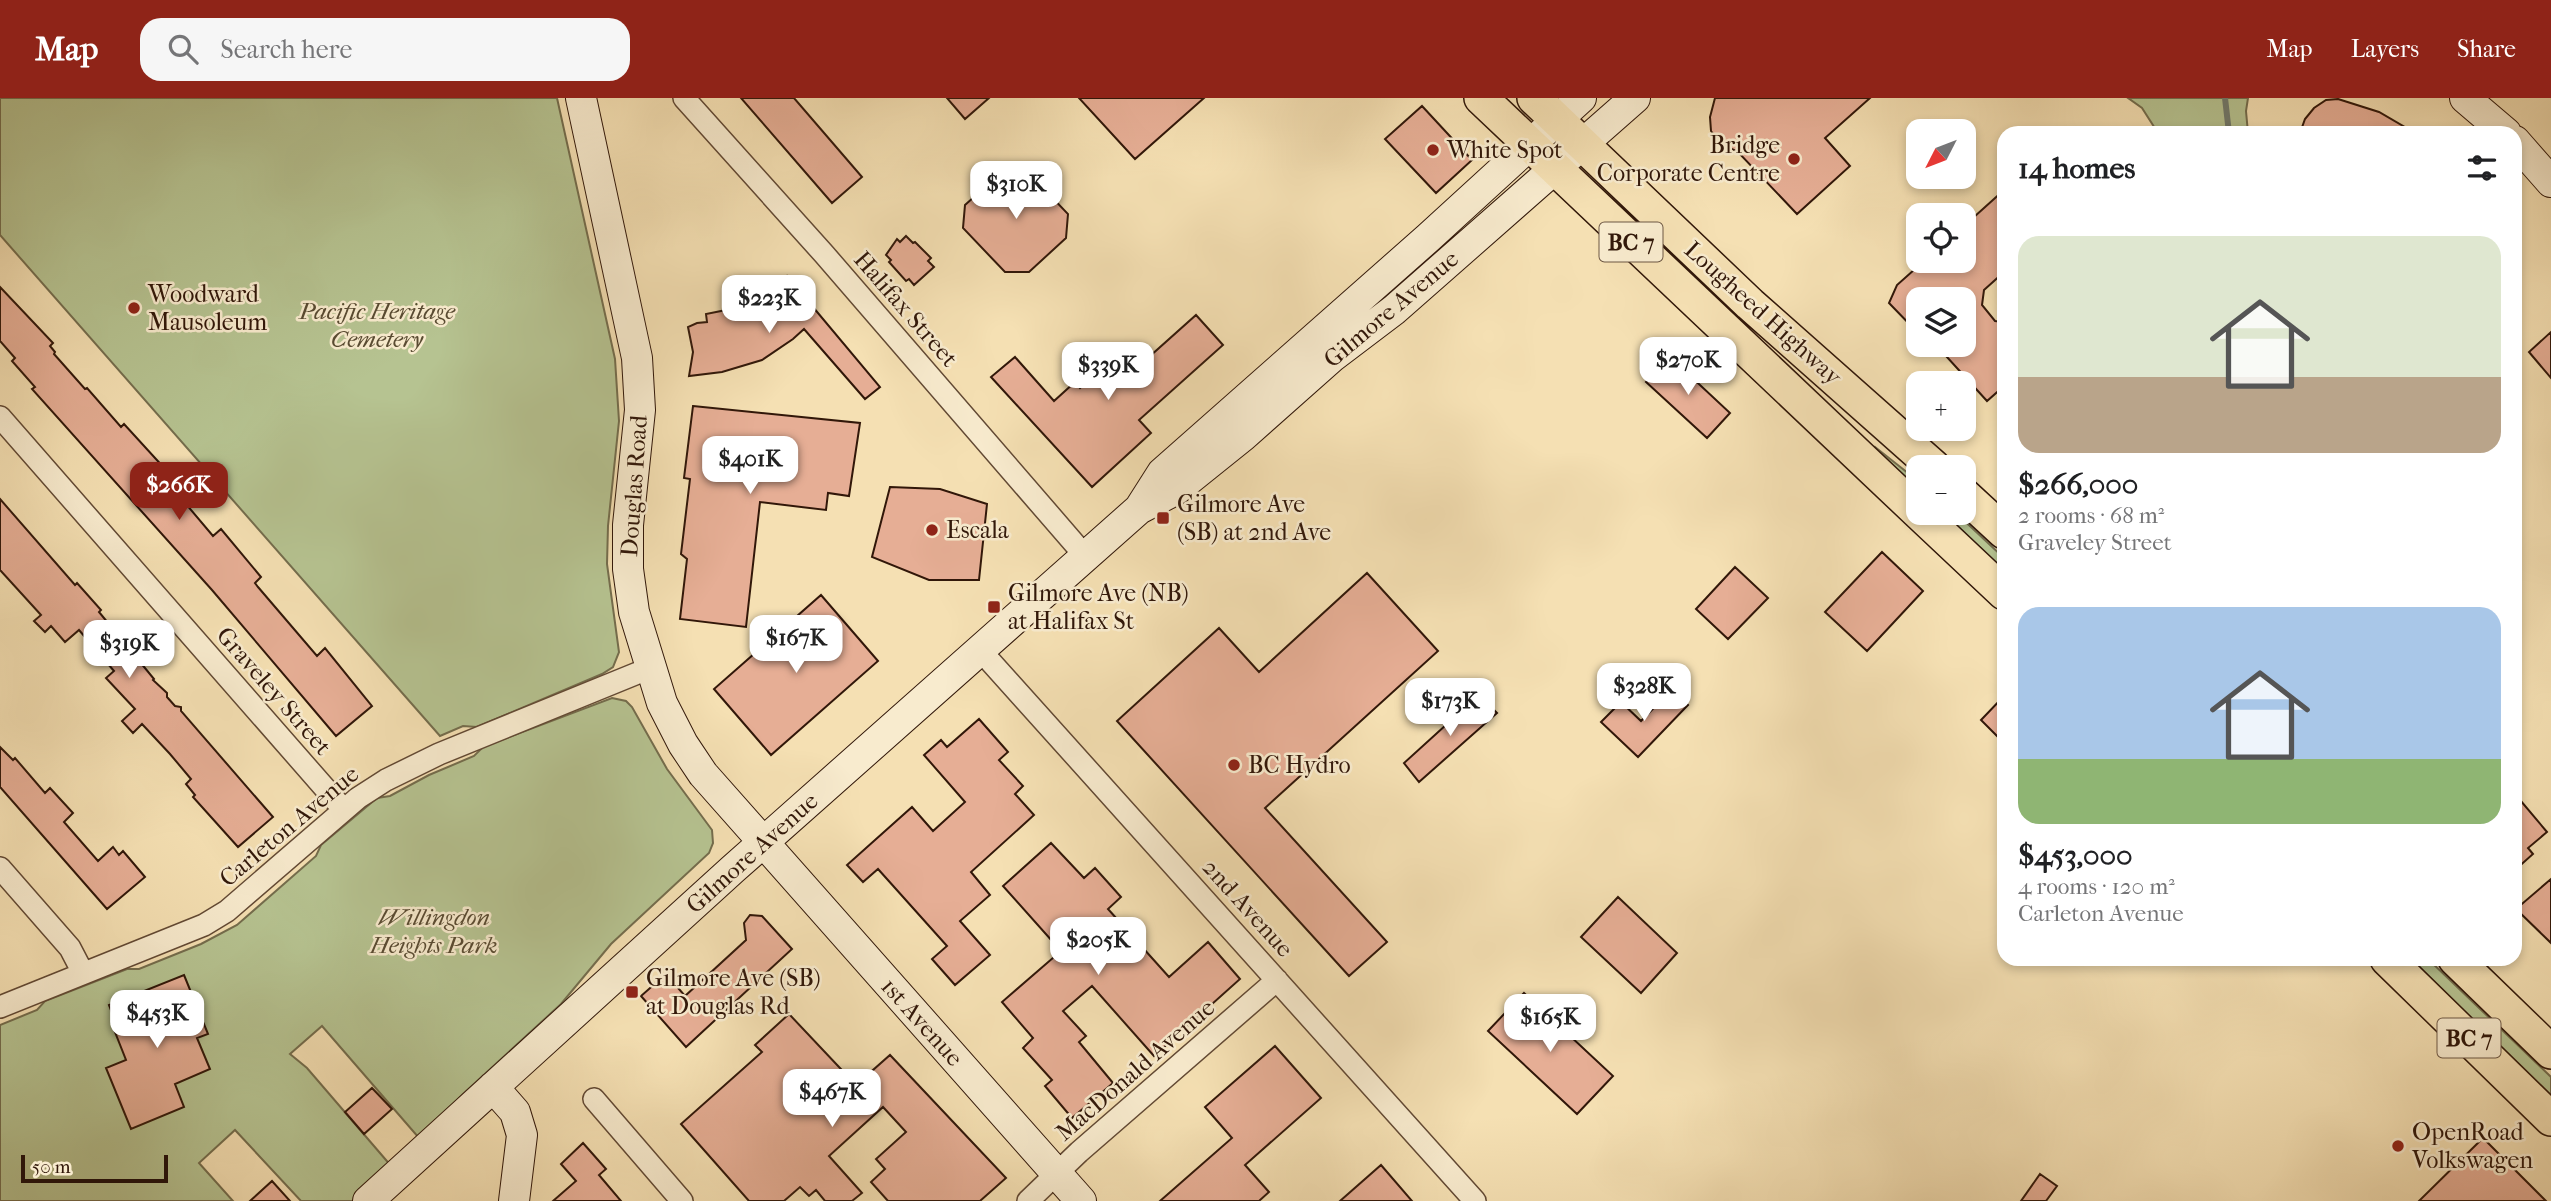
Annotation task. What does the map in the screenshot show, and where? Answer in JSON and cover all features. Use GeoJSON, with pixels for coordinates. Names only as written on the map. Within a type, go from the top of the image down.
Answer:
{"type":"FeatureCollection","features":[{"type":"Feature","properties":{"kind":"main road","name":"Lougheed Highway"},"geometry":{"type":"LineString","coordinates":[[1481,98],[1906,500]]}},
{"type":"Feature","properties":{"kind":"main road","name":"Lougheed Highway"},"geometry":{"type":"LineString","coordinates":[[1557,105],[1582,145],[1750,304],[1920,455]]}},
{"type":"Feature","properties":{"kind":"main road"},"geometry":{"type":"LineString","coordinates":[[1976,506],[1997,526]]}},
{"type":"Feature","properties":{"kind":"main road","name":"Lougheed Highway"},"geometry":{"type":"LineString","coordinates":[[1933,525],[1997,586]]}},
{"type":"Feature","properties":{"kind":"main road","name":"BC 7"},"geometry":{"type":"LineString","coordinates":[[2393,966],[2551,1119]]}},
{"type":"Feature","properties":{"kind":"main road","name":"BC 7"},"geometry":{"type":"LineString","coordinates":[[2462,966],[2551,1052]]}},
{"type":"Feature","properties":{"kind":"street","name":"Douglas Road"},"geometry":{"type":"LineString","coordinates":[[581,98],[637,358],[640,410],[628,525],[628,569],[634,612],[662,704],[683,744],[703,774],[762,843]]}},
{"type":"Feature","properties":{"kind":"street","name":"Halifax Street"},"geometry":{"type":"LineString","coordinates":[[684,98],[824,254],[1086,557]]}},
{"type":"Feature","properties":{"kind":"street","name":"Gilmore Avenue"},"geometry":{"type":"LineString","coordinates":[[368,1201],[762,843],[1139,509],[1177,489],[1243,436],[1332,357],[1394,310],[1635,98]]}},
{"type":"Feature","properties":{"kind":"street"},"geometry":{"type":"LineString","coordinates":[[2465,98],[2498,126]]}},
{"type":"Feature","properties":{"kind":"street","name":"Gilmore Avenue"},"geometry":{"type":"LineString","coordinates":[[1139,509],[1162,473],[1530,145],[1557,105]]}},
{"type":"Feature","properties":{"kind":"street"},"geometry":{"type":"LineString","coordinates":[[2522,149],[2551,182]]}},
{"type":"Feature","properties":{"kind":"street","name":"Graveley Street"},"geometry":{"type":"LineString","coordinates":[[0,417],[344,810]]}},
{"type":"Feature","properties":{"kind":"street","name":"2nd Avenue"},"geometry":{"type":"LineString","coordinates":[[981,651],[1475,1201]]}},
{"type":"Feature","properties":{"kind":"street","name":"Carleton Avenue"},"geometry":{"type":"LineString","coordinates":[[0,1007],[204,925],[227,911],[344,810],[386,780],[439,754],[650,668]]}},
{"type":"Feature","properties":{"kind":"street","name":"1st Avenue"},"geometry":{"type":"LineString","coordinates":[[762,843],[1081,1201]]}},
{"type":"Feature","properties":{"kind":"street"},"geometry":{"type":"LineString","coordinates":[[0,868],[70,948],[83,973]]}},
{"type":"Feature","properties":{"kind":"street","name":"MacDonald Avenue"},"geometry":{"type":"LineString","coordinates":[[1028,1201],[1056,1173],[1278,980]]}},
{"type":"Feature","properties":{"kind":"street"},"geometry":{"type":"LineString","coordinates":[[494,1087],[515,1112],[522,1135],[514,1201]]}},
{"type":"Feature","properties":{"kind":"street"},"geometry":{"type":"LineString","coordinates":[[594,1099],[682,1201]]}},
{"type":"Feature","properties":{"kind":"green space","name":"Pacific Heritage Cemetery"},"geometry":{"type":"Polygon","coordinates":[[[0,98],[557,98],[615,359],[619,421],[608,526],[607,564],[619,652],[613,667],[477,727],[463,726],[440,736],[0,235],[0,98]]]}},
{"type":"Feature","properties":{"kind":"green space"},"geometry":{"type":"Polygon","coordinates":[[[2128,98],[2248,98],[2247,126],[2154,126],[2142,108],[2128,98]]]}},
{"type":"Feature","properties":{"kind":"green space"},"geometry":{"type":"Polygon","coordinates":[[[1875,447],[1906,472],[1906,483],[1872,451],[1875,447]]]}},
{"type":"Feature","properties":{"kind":"green space"},"geometry":{"type":"Polygon","coordinates":[[[1950,525],[1969,525],[1997,551],[1997,569],[1950,525]]]}},
{"type":"Feature","properties":{"kind":"green space","name":"Willingdon Heights Park"},"geometry":{"type":"Polygon","coordinates":[[[612,698],[626,701],[632,707],[667,769],[712,830],[713,843],[709,853],[611,944],[561,1004],[419,1138],[322,1026],[290,1054],[307,1068],[392,1167],[354,1201],[301,1201],[235,1130],[199,1163],[233,1201],[0,1201],[0,1025],[37,1010],[45,1001],[127,969],[139,969],[201,944],[237,925],[316,856],[321,845],[377,798],[390,796],[429,775],[474,756],[483,747],[612,698]]]}},
{"type":"Feature","properties":{"kind":"green space"},"geometry":{"type":"Polygon","coordinates":[[[2414,966],[2435,966],[2551,1077],[2551,1097],[2414,966]]]}},
{"type":"Feature","properties":{"kind":"building"},"geometry":{"type":"Polygon","coordinates":[[[741,98],[794,98],[862,177],[832,203],[741,98]]]}},
{"type":"Feature","properties":{"kind":"building"},"geometry":{"type":"Polygon","coordinates":[[[947,98],[989,98],[965,119],[947,98]]]}},
{"type":"Feature","properties":{"kind":"building"},"geometry":{"type":"Polygon","coordinates":[[[1079,98],[1204,98],[1135,159],[1079,98]]]}},
{"type":"Feature","properties":{"kind":"building","name":"Bridge Corporate Centre"},"geometry":{"type":"Polygon","coordinates":[[[1715,98],[1870,98],[1825,138],[1850,166],[1797,214],[1738,152],[1720,143],[1711,131],[1710,117],[1715,98]]]}},
{"type":"Feature","properties":{"kind":"building"},"geometry":{"type":"Polygon","coordinates":[[[2338,99],[2379,112],[2403,126],[2302,126],[2314,108],[2326,100],[2338,99]]]}},
{"type":"Feature","properties":{"kind":"building","name":"White Spot"},"geometry":{"type":"Polygon","coordinates":[[[1422,106],[1472,160],[1436,193],[1385,139],[1422,106]]]}},
{"type":"Feature","properties":{"kind":"building"},"geometry":{"type":"Polygon","coordinates":[[[1025,169],[1068,214],[1066,238],[1029,272],[1005,272],[963,228],[965,205],[1002,172],[1025,169]]]}},
{"type":"Feature","properties":{"kind":"building"},"geometry":{"type":"Polygon","coordinates":[[[1997,196],[1997,278],[1984,290],[1982,305],[1997,321],[1997,392],[1987,401],[1976,389],[1976,371],[1960,371],[1947,357],[1976,357],[1976,287],[1906,287],[1906,321],[1889,303],[1897,285],[1910,273],[1976,273],[1976,215],[1997,196]]]}},
{"type":"Feature","properties":{"kind":"building"},"geometry":{"type":"Polygon","coordinates":[[[906,236],[931,258],[928,261],[934,267],[914,285],[909,279],[906,281],[886,255],[897,239],[900,242],[906,236]]]}},
{"type":"Feature","properties":{"kind":"building"},"geometry":{"type":"Polygon","coordinates":[[[787,276],[880,387],[865,399],[804,329],[762,360],[722,372],[689,376],[693,352],[688,327],[707,322],[706,314],[726,310],[765,284],[770,290],[787,276]]]}},
{"type":"Feature","properties":{"kind":"building"},"geometry":{"type":"Polygon","coordinates":[[[0,287],[53,343],[50,346],[54,354],[85,389],[87,388],[121,427],[124,424],[187,493],[183,497],[188,502],[186,504],[213,536],[221,529],[261,577],[255,583],[258,587],[317,656],[325,648],[372,706],[336,736],[212,590],[32,389],[35,387],[12,361],[15,358],[0,341],[0,287]]]}},
{"type":"Feature","properties":{"kind":"building"},"geometry":{"type":"Polygon","coordinates":[[[1196,315],[1223,345],[1139,420],[1151,433],[1092,487],[991,377],[1015,357],[1054,401],[1075,382],[1080,388],[1096,373],[1112,390],[1196,315]]]}},
{"type":"Feature","properties":{"kind":"building"},"geometry":{"type":"Polygon","coordinates":[[[2551,332],[2551,378],[2529,352],[2551,332]]]}},
{"type":"Feature","properties":{"kind":"building"},"geometry":{"type":"Polygon","coordinates":[[[1670,357],[1730,413],[1707,438],[1646,382],[1670,357]]]}},
{"type":"Feature","properties":{"kind":"building"},"geometry":{"type":"Polygon","coordinates":[[[693,406],[860,423],[849,496],[828,493],[826,510],[760,502],[746,627],[680,619],[687,559],[681,554],[690,479],[684,478],[693,406]]]}},
{"type":"Feature","properties":{"kind":"building","name":"Escala"},"geometry":{"type":"Polygon","coordinates":[[[890,487],[940,489],[987,504],[979,580],[929,580],[872,557],[890,487]]]}},
{"type":"Feature","properties":{"kind":"building"},"geometry":{"type":"Polygon","coordinates":[[[0,499],[75,585],[77,583],[101,610],[99,612],[153,680],[167,693],[167,697],[175,706],[181,707],[181,711],[273,817],[238,847],[193,797],[195,795],[186,784],[191,779],[170,754],[142,724],[133,733],[122,721],[135,709],[106,678],[114,671],[79,630],[65,642],[51,626],[45,632],[34,621],[41,615],[0,570],[0,499]]]}},
{"type":"Feature","properties":{"kind":"building"},"geometry":{"type":"Polygon","coordinates":[[[1882,552],[1923,591],[1867,651],[1825,612],[1882,552]]]}},
{"type":"Feature","properties":{"kind":"building"},"geometry":{"type":"Polygon","coordinates":[[[1735,567],[1768,598],[1728,639],[1696,609],[1735,567]]]}},
{"type":"Feature","properties":{"kind":"building","name":"BC Hydro"},"geometry":{"type":"Polygon","coordinates":[[[1367,573],[1438,651],[1265,808],[1387,942],[1349,976],[1117,721],[1219,628],[1259,672],[1367,573]]]}},
{"type":"Feature","properties":{"kind":"building"},"geometry":{"type":"Polygon","coordinates":[[[821,595],[878,661],[771,755],[714,689],[821,595]]]}},
{"type":"Feature","properties":{"kind":"building"},"geometry":{"type":"Polygon","coordinates":[[[1672,689],[1688,705],[1638,757],[1601,722],[1621,702],[1641,721],[1672,689]]]}},
{"type":"Feature","properties":{"kind":"building"},"geometry":{"type":"Polygon","coordinates":[[[1479,695],[1497,713],[1419,782],[1404,763],[1479,695]]]}},
{"type":"Feature","properties":{"kind":"building"},"geometry":{"type":"Polygon","coordinates":[[[1997,703],[1997,736],[1981,720],[1997,703]]]}},
{"type":"Feature","properties":{"kind":"building"},"geometry":{"type":"Polygon","coordinates":[[[979,719],[1008,752],[999,760],[1023,786],[1015,794],[1034,815],[971,872],[990,895],[960,921],[990,955],[955,985],[932,959],[947,946],[878,869],[863,882],[847,865],[912,807],[933,831],[965,802],[924,755],[941,740],[947,747],[979,719]]]}},
{"type":"Feature","properties":{"kind":"building"},"geometry":{"type":"Polygon","coordinates":[[[0,747],[13,760],[15,758],[45,793],[50,788],[73,813],[64,822],[98,861],[113,847],[119,855],[123,851],[145,877],[107,909],[0,787],[0,747]]]}},
{"type":"Feature","properties":{"kind":"building"},"geometry":{"type":"Polygon","coordinates":[[[2522,802],[2547,832],[2528,848],[2533,854],[2522,864],[2522,802]]]}},
{"type":"Feature","properties":{"kind":"building"},"geometry":{"type":"Polygon","coordinates":[[[1051,843],[1084,878],[1095,868],[1121,897],[1108,909],[1169,977],[1208,942],[1240,979],[1154,1056],[1092,986],[1063,1011],[1086,1036],[1079,1042],[1113,1083],[1072,1118],[1045,1086],[1052,1080],[1023,1048],[1033,1038],[1002,1002],[1061,951],[1003,886],[1051,843]]]}},
{"type":"Feature","properties":{"kind":"building"},"geometry":{"type":"Polygon","coordinates":[[[2551,879],[2551,943],[2522,915],[2522,904],[2551,879]]]}},
{"type":"Feature","properties":{"kind":"building"},"geometry":{"type":"Polygon","coordinates":[[[1618,897],[1677,953],[1641,993],[1581,937],[1618,897]]]}},
{"type":"Feature","properties":{"kind":"building"},"geometry":{"type":"Polygon","coordinates":[[[750,915],[762,916],[792,949],[686,1047],[641,996],[666,974],[685,996],[746,940],[744,923],[750,915]]]}},
{"type":"Feature","properties":{"kind":"building"},"geometry":{"type":"Polygon","coordinates":[[[184,975],[208,1034],[197,1038],[210,1069],[175,1084],[184,1107],[131,1129],[106,1068],[126,1060],[113,1027],[117,1026],[109,1005],[184,975]]]}},
{"type":"Feature","properties":{"kind":"building"},"geometry":{"type":"Polygon","coordinates":[[[1524,993],[1613,1076],[1577,1114],[1488,1031],[1524,993]]]}},
{"type":"Feature","properties":{"kind":"building"},"geometry":{"type":"Polygon","coordinates":[[[789,1014],[856,1085],[890,1055],[1006,1178],[980,1201],[888,1201],[871,1182],[885,1169],[876,1159],[906,1132],[883,1107],[829,1156],[862,1193],[852,1201],[825,1201],[816,1190],[809,1196],[800,1187],[784,1201],[749,1201],[681,1124],[762,1052],[755,1045],[789,1014]]]}},
{"type":"Feature","properties":{"kind":"building"},"geometry":{"type":"Polygon","coordinates":[[[1275,1046],[1321,1098],[1245,1165],[1269,1192],[1259,1201],[1160,1201],[1232,1138],[1205,1107],[1275,1046]]]}},
{"type":"Feature","properties":{"kind":"building"},"geometry":{"type":"Polygon","coordinates":[[[372,1088],[392,1109],[364,1134],[345,1112],[372,1088]]]}},
{"type":"Feature","properties":{"kind":"building"},"geometry":{"type":"Polygon","coordinates":[[[2483,1138],[2546,1201],[2419,1201],[2483,1138]]]}},
{"type":"Feature","properties":{"kind":"building"},"geometry":{"type":"Polygon","coordinates":[[[583,1143],[606,1169],[599,1175],[621,1201],[553,1201],[576,1181],[561,1164],[583,1143]]]}},
{"type":"Feature","properties":{"kind":"building"},"geometry":{"type":"Polygon","coordinates":[[[1381,1165],[1412,1201],[1340,1201],[1381,1165]]]}},
{"type":"Feature","properties":{"kind":"building"},"geometry":{"type":"Polygon","coordinates":[[[2040,1174],[2057,1186],[2046,1201],[2021,1201],[2040,1174]]]}},
{"type":"Feature","properties":{"kind":"building"},"geometry":{"type":"Polygon","coordinates":[[[272,1181],[290,1201],[250,1201],[272,1181]]]}},
{"type":"Feature","properties":{"kind":"waterway"},"geometry":{"type":"LineString","coordinates":[[2225,98],[2228,126]]}},
{"type":"Feature","properties":{"kind":"place","name":"White Spot"},"geometry":{"type":"Point","coordinates":[1433,150]}},
{"type":"Feature","properties":{"kind":"place","name":"Bridge Corporate Centre"},"geometry":{"type":"Point","coordinates":[1794,159]}},
{"type":"Feature","properties":{"kind":"place","name":"Woodward Mausoleum"},"geometry":{"type":"Point","coordinates":[134,308]}},
{"type":"Feature","properties":{"kind":"place","name":"Gilmore Ave (SB) at 2nd Ave"},"geometry":{"type":"Point","coordinates":[1163,518]}},
{"type":"Feature","properties":{"kind":"place","name":"Escala"},"geometry":{"type":"Point","coordinates":[932,530]}},
{"type":"Feature","properties":{"kind":"place","name":"Gilmore Ave (NB) at Halifax St"},"geometry":{"type":"Point","coordinates":[994,607]}},
{"type":"Feature","properties":{"kind":"place","name":"BC Hydro"},"geometry":{"type":"Point","coordinates":[1234,765]}},
{"type":"Feature","properties":{"kind":"place","name":"Gilmore Ave (SB) at Douglas Rd"},"geometry":{"type":"Point","coordinates":[632,992]}},
{"type":"Feature","properties":{"kind":"place","name":"OpenRoad Volkswagen"},"geometry":{"type":"Point","coordinates":[2398,1146]}}]}
